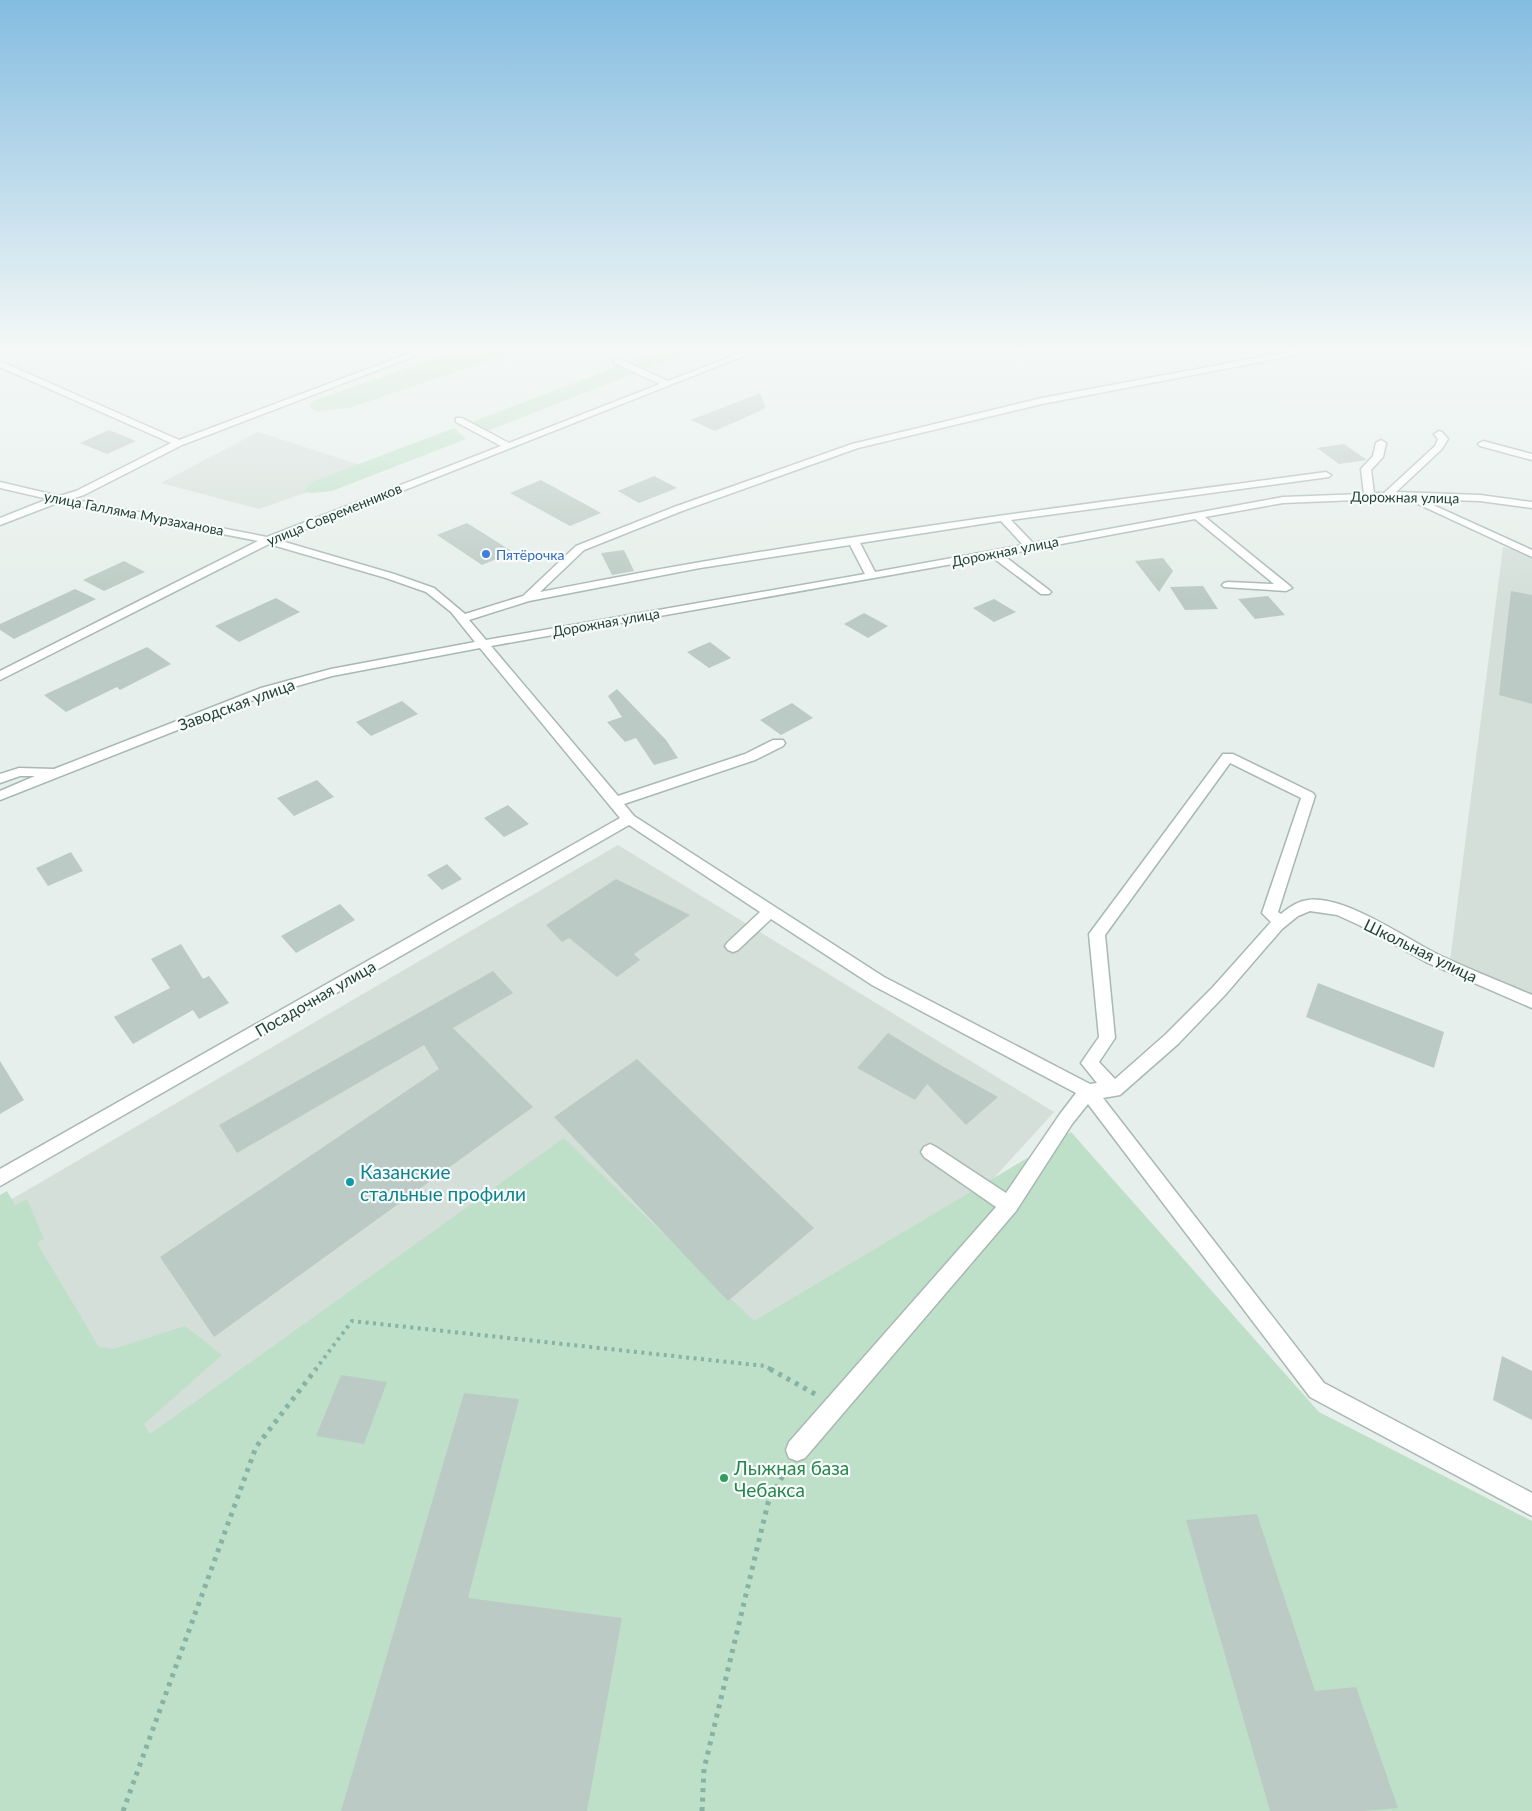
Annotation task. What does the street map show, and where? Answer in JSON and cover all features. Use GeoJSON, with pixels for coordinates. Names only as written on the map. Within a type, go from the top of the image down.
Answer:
{"type":"FeatureCollection","features":[{"type":"Feature","properties":{"kind":"street"},"geometry":{"type":"LineString","coordinates":[[149,431],[179,444]]}},
{"type":"Feature","properties":{"kind":"street"},"geometry":{"type":"LineString","coordinates":[[0,522],[40,505],[80,493],[179,444],[212,431]]}},
{"type":"Feature","properties":{"kind":"street"},"geometry":{"type":"LineString","coordinates":[[479,431],[508,446]]}},
{"type":"Feature","properties":{"kind":"street","name":"улица Современников"},"geometry":{"type":"LineString","coordinates":[[0,676],[268,540],[548,431]]}},
{"type":"Feature","properties":{"kind":"street"},"geometry":{"type":"LineString","coordinates":[[527,598],[580,548],[678,509],[855,446],[919,431]]}},
{"type":"Feature","properties":{"kind":"street"},"geometry":{"type":"LineString","coordinates":[[1387,495],[1439,447],[1442,439],[1439,434]]}},
{"type":"Feature","properties":{"kind":"street"},"geometry":{"type":"LineString","coordinates":[[1369,496],[1366,470],[1378,457],[1381,443]]}},
{"type":"Feature","properties":{"kind":"street"},"geometry":{"type":"LineString","coordinates":[[1483,444],[1532,457]]}},
{"type":"Feature","properties":{"kind":"street"},"geometry":{"type":"LineString","coordinates":[[462,619],[527,598],[700,565],[1003,518],[1326,475]]}},
{"type":"Feature","properties":{"kind":"street","name":"улица Галляма Мурзаханова"},"geometry":{"type":"LineString","coordinates":[[0,485],[60,499],[268,540],[390,576],[430,590],[455,610],[481,644],[629,819],[878,981],[1088,1091]]}},
{"type":"Feature","properties":{"kind":"street"},"geometry":{"type":"LineString","coordinates":[[1212,490],[1232,509]]}},
{"type":"Feature","properties":{"kind":"street"},"geometry":{"type":"LineString","coordinates":[[1402,495],[1532,554]]}},
{"type":"Feature","properties":{"kind":"street","name":"Дорожная улица"},"geometry":{"type":"LineString","coordinates":[[481,644],[872,576],[1283,500],[1402,495],[1480,498],[1532,505]]}},
{"type":"Feature","properties":{"kind":"street"},"geometry":{"type":"LineString","coordinates":[[1196,515],[1286,588],[1228,585]]}},
{"type":"Feature","properties":{"kind":"street"},"geometry":{"type":"LineString","coordinates":[[1003,518],[1030,546]]}},
{"type":"Feature","properties":{"kind":"street"},"geometry":{"type":"LineString","coordinates":[[853,541],[872,576]]}},
{"type":"Feature","properties":{"kind":"street"},"geometry":{"type":"LineString","coordinates":[[993,553],[1045,592]]}},
{"type":"Feature","properties":{"kind":"street","name":"Заводская улица"},"geometry":{"type":"LineString","coordinates":[[0,796],[57,772],[265,692],[331,673],[481,644]]}},
{"type":"Feature","properties":{"kind":"street"},"geometry":{"type":"LineString","coordinates":[[615,802],[750,757],[778,743]]}},
{"type":"Feature","properties":{"kind":"street"},"geometry":{"type":"LineString","coordinates":[[797,1450],[1009,1205],[1066,1119],[1088,1091],[1114,1090],[1172,1039],[1219,991],[1280,922],[1270,913],[1308,796],[1228,757],[1097,934],[1107,1038],[1090,1063],[1114,1090]]}},
{"type":"Feature","properties":{"kind":"street"},"geometry":{"type":"LineString","coordinates":[[0,779],[19,772],[57,772]]}},
{"type":"Feature","properties":{"kind":"street","name":"Посадочная улица"},"geometry":{"type":"LineString","coordinates":[[0,1178],[629,819]]}},
{"type":"Feature","properties":{"kind":"street","name":"Школьная улица"},"geometry":{"type":"LineString","coordinates":[[1280,922],[1293,912],[1308,905],[1322,906],[1341,911],[1364,921],[1432,958],[1532,1002]]}},
{"type":"Feature","properties":{"kind":"street"},"geometry":{"type":"LineString","coordinates":[[733,946],[770,911]]}},
{"type":"Feature","properties":{"kind":"street"},"geometry":{"type":"LineString","coordinates":[[1088,1091],[1317,1390],[1532,1505]]}},
{"type":"Feature","properties":{"kind":"street"},"geometry":{"type":"LineString","coordinates":[[930,1152],[1009,1205]]}},
{"type":"Feature","properties":{"kind":"path"},"geometry":{"type":"LineString","coordinates":[[123,1811],[256,1446],[352,1321],[765,1366],[836,1405]]}},
{"type":"Feature","properties":{"kind":"path"},"geometry":{"type":"LineString","coordinates":[[702,1811],[704,1769],[768,1503],[797,1450]]}},
{"type":"Feature","properties":{"kind":"shaded area"},"geometry":{"type":"Polygon","coordinates":[[[258,432],[373,469],[259,509],[161,483],[258,432]]]}},
{"type":"Feature","properties":{"kind":"shaded area"},"geometry":{"type":"Polygon","coordinates":[[[1503,547],[1532,554],[1532,996],[1449,969],[1503,547]]]}},
{"type":"Feature","properties":{"kind":"shaded area","name":"Казанские стальные профили"},"geometry":{"type":"Polygon","coordinates":[[[618,845],[1054,1112],[787,1405],[664,1811],[61,1401],[0,1206],[618,845]]]}},
{"type":"Feature","properties":{"kind":"green space"},"geometry":{"type":"Polygon","coordinates":[[[447,431],[457,431],[466,439],[332,491],[311,493],[303,491],[314,481],[447,431]]]}},
{"type":"Feature","properties":{"kind":"green space"},"geometry":{"type":"Polygon","coordinates":[[[475,431],[488,431],[479,434],[475,431]]]}},
{"type":"Feature","properties":{"kind":"green space","name":"Лыжная база Чебакса"},"geometry":{"type":"Polygon","coordinates":[[[1071,1132],[1319,1412],[1532,1521],[1532,1811],[0,1811],[0,1195],[7,1191],[15,1205],[27,1199],[44,1239],[37,1243],[99,1347],[113,1349],[185,1326],[222,1355],[144,1424],[150,1434],[564,1138],[754,1321],[1071,1132]]]}},
{"type":"Feature","properties":{"kind":"building"},"geometry":{"type":"Polygon","coordinates":[[[108,431],[136,441],[107,454],[80,443],[108,431]]]}},
{"type":"Feature","properties":{"kind":"building"},"geometry":{"type":"Polygon","coordinates":[[[1344,444],[1367,460],[1339,464],[1317,448],[1344,444]]]}},
{"type":"Feature","properties":{"kind":"building"},"geometry":{"type":"Polygon","coordinates":[[[654,476],[677,488],[639,503],[618,491],[654,476]]]}},
{"type":"Feature","properties":{"kind":"building"},"geometry":{"type":"Polygon","coordinates":[[[541,480],[601,513],[570,526],[510,493],[541,480]]]}},
{"type":"Feature","properties":{"kind":"building"},"geometry":{"type":"Polygon","coordinates":[[[467,523],[513,552],[482,565],[437,535],[467,523]]]}},
{"type":"Feature","properties":{"kind":"building"},"geometry":{"type":"Polygon","coordinates":[[[624,550],[634,571],[612,575],[601,553],[624,550]]]}},
{"type":"Feature","properties":{"kind":"building"},"geometry":{"type":"Polygon","coordinates":[[[1163,558],[1173,571],[1159,592],[1135,561],[1163,558]]]}},
{"type":"Feature","properties":{"kind":"building"},"geometry":{"type":"Polygon","coordinates":[[[124,561],[145,572],[104,591],[83,580],[124,561]]]}},
{"type":"Feature","properties":{"kind":"building"},"geometry":{"type":"Polygon","coordinates":[[[1203,586],[1218,609],[1185,610],[1170,587],[1203,586]]]}},
{"type":"Feature","properties":{"kind":"building"},"geometry":{"type":"Polygon","coordinates":[[[75,589],[96,599],[14,639],[0,630],[0,624],[75,589]]]}},
{"type":"Feature","properties":{"kind":"building"},"geometry":{"type":"Polygon","coordinates":[[[1511,591],[1532,595],[1532,704],[1499,695],[1511,591]]]}},
{"type":"Feature","properties":{"kind":"building"},"geometry":{"type":"Polygon","coordinates":[[[1268,596],[1285,615],[1255,619],[1238,599],[1268,596]]]}},
{"type":"Feature","properties":{"kind":"building"},"geometry":{"type":"Polygon","coordinates":[[[276,598],[300,612],[239,642],[215,626],[276,598]]]}},
{"type":"Feature","properties":{"kind":"building"},"geometry":{"type":"Polygon","coordinates":[[[994,599],[1016,612],[994,622],[973,608],[994,599]]]}},
{"type":"Feature","properties":{"kind":"building"},"geometry":{"type":"Polygon","coordinates":[[[864,613],[888,626],[868,638],[844,624],[864,613]]]}},
{"type":"Feature","properties":{"kind":"building"},"geometry":{"type":"Polygon","coordinates":[[[710,642],[731,658],[709,668],[687,652],[710,642]]]}},
{"type":"Feature","properties":{"kind":"building"},"geometry":{"type":"Polygon","coordinates":[[[147,647],[171,664],[120,690],[117,687],[66,712],[44,695],[147,647]]]}},
{"type":"Feature","properties":{"kind":"building"},"geometry":{"type":"Polygon","coordinates":[[[617,689],[666,740],[678,758],[654,765],[636,738],[625,742],[607,722],[622,717],[608,696],[617,689]]]}},
{"type":"Feature","properties":{"kind":"building"},"geometry":{"type":"Polygon","coordinates":[[[402,701],[418,714],[371,736],[356,722],[402,701]]]}},
{"type":"Feature","properties":{"kind":"building"},"geometry":{"type":"Polygon","coordinates":[[[792,703],[813,718],[781,735],[760,720],[792,703]]]}},
{"type":"Feature","properties":{"kind":"building"},"geometry":{"type":"Polygon","coordinates":[[[317,780],[334,797],[294,816],[277,798],[317,780]]]}},
{"type":"Feature","properties":{"kind":"building"},"geometry":{"type":"Polygon","coordinates":[[[508,805],[529,824],[504,837],[484,818],[508,805]]]}},
{"type":"Feature","properties":{"kind":"building"},"geometry":{"type":"Polygon","coordinates":[[[71,852],[83,871],[48,886],[36,868],[71,852]]]}},
{"type":"Feature","properties":{"kind":"building"},"geometry":{"type":"Polygon","coordinates":[[[447,864],[462,879],[442,890],[427,875],[447,864]]]}},
{"type":"Feature","properties":{"kind":"building"},"geometry":{"type":"Polygon","coordinates":[[[616,879],[690,915],[634,954],[640,960],[617,977],[569,938],[562,942],[546,925],[616,879]]]}},
{"type":"Feature","properties":{"kind":"building"},"geometry":{"type":"Polygon","coordinates":[[[340,904],[355,920],[296,953],[281,936],[340,904]]]}},
{"type":"Feature","properties":{"kind":"building"},"geometry":{"type":"Polygon","coordinates":[[[181,944],[203,979],[209,976],[229,1003],[199,1019],[193,1010],[133,1044],[114,1017],[170,988],[151,959],[181,944]]]}},
{"type":"Feature","properties":{"kind":"building","name":"Казанские стальные профили"},"geometry":{"type":"Polygon","coordinates":[[[493,971],[513,993],[453,1028],[533,1107],[214,1337],[160,1257],[439,1069],[424,1045],[237,1153],[219,1125],[493,971]]]}},
{"type":"Feature","properties":{"kind":"building"},"geometry":{"type":"Polygon","coordinates":[[[1318,983],[1444,1032],[1434,1068],[1306,1017],[1318,983]]]}},
{"type":"Feature","properties":{"kind":"building"},"geometry":{"type":"Polygon","coordinates":[[[888,1033],[998,1097],[966,1125],[927,1084],[915,1100],[857,1068],[888,1033]]]}},
{"type":"Feature","properties":{"kind":"building"},"geometry":{"type":"Polygon","coordinates":[[[637,1059],[814,1228],[728,1301],[554,1117],[637,1059]]]}},
{"type":"Feature","properties":{"kind":"building"},"geometry":{"type":"Polygon","coordinates":[[[0,1061],[24,1100],[0,1114],[0,1061]]]}},
{"type":"Feature","properties":{"kind":"building"},"geometry":{"type":"Polygon","coordinates":[[[1502,1356],[1532,1371],[1532,1420],[1493,1400],[1502,1356]]]}},
{"type":"Feature","properties":{"kind":"building"},"geometry":{"type":"Polygon","coordinates":[[[341,1375],[387,1382],[364,1444],[316,1436],[341,1375]]]}},
{"type":"Feature","properties":{"kind":"building"},"geometry":{"type":"Polygon","coordinates":[[[464,1393],[519,1399],[468,1598],[622,1618],[587,1811],[341,1811],[464,1393]]]}},
{"type":"Feature","properties":{"kind":"building"},"geometry":{"type":"Polygon","coordinates":[[[1257,1514],[1315,1691],[1356,1687],[1398,1808],[1362,1811],[1270,1811],[1186,1520],[1257,1514]]]}},
{"type":"Feature","properties":{"kind":"place","name":"Пятёрочка"},"geometry":{"type":"Point","coordinates":[486,554]}},
{"type":"Feature","properties":{"kind":"place","name":"Казанские стальные профили"},"geometry":{"type":"Point","coordinates":[350,1182]}},
{"type":"Feature","properties":{"kind":"place","name":"Лыжная база Чебакса"},"geometry":{"type":"Point","coordinates":[724,1478]}}]}
